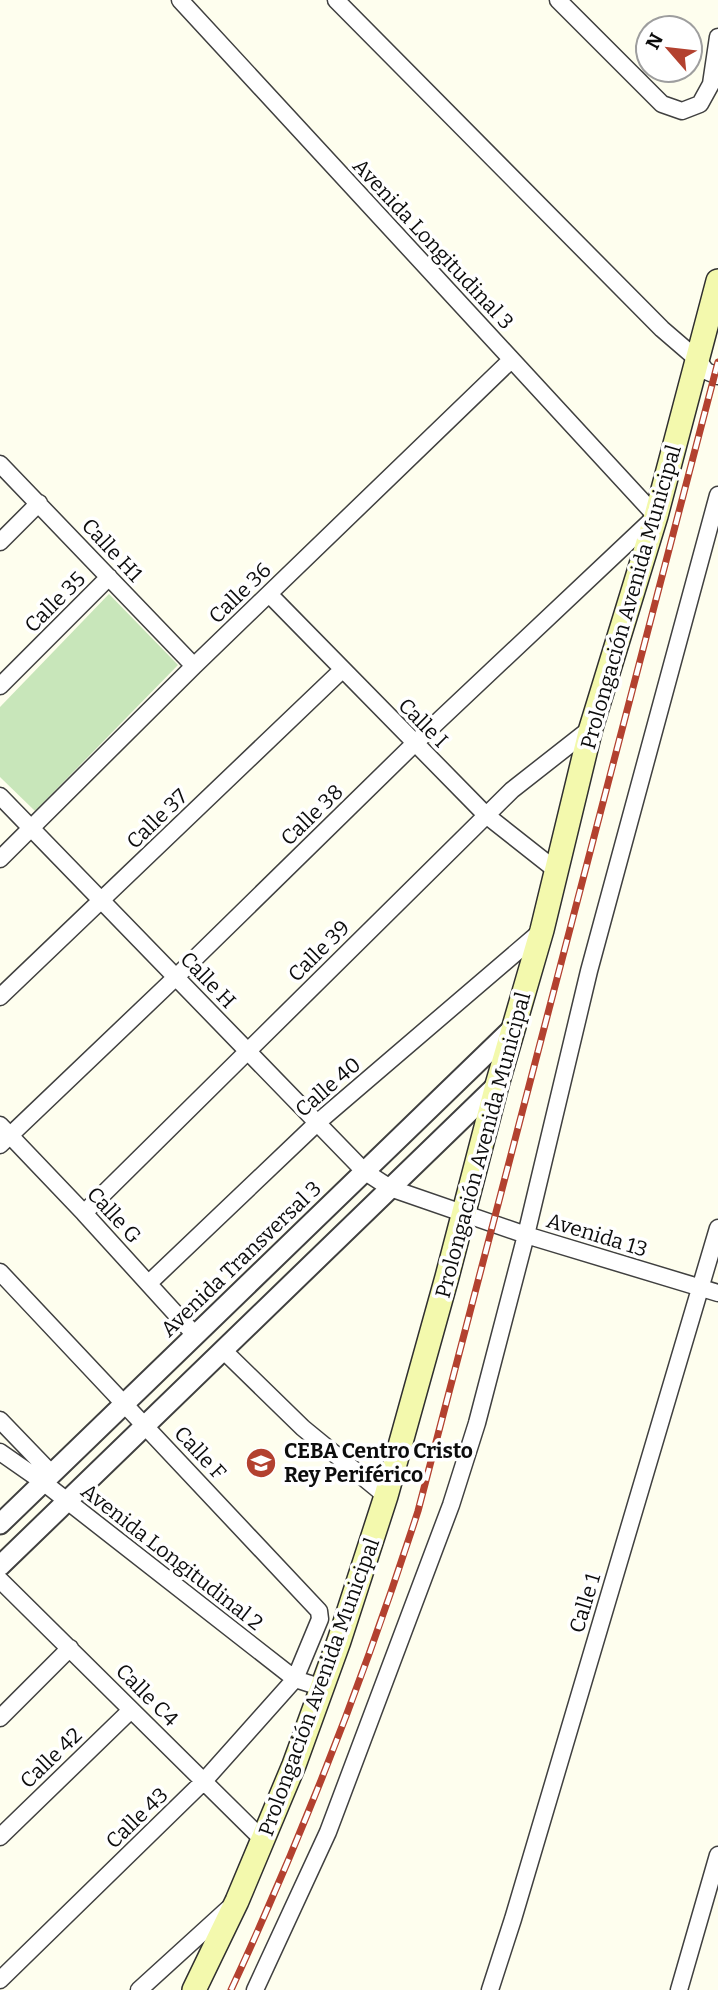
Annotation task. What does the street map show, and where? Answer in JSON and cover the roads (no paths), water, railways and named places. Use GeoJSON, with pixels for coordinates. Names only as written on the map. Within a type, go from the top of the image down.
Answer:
{"type":"FeatureCollection","features":[{"type":"Feature","properties":{"kind":"main road","name":"Prolongación Avenida Municipal"},"geometry":{"type":"LineString","coordinates":[[194,1990],[264,1841],[323,1688],[386,1496],[497,1085],[542,930],[591,728],[656,516],[718,281]]}},
{"type":"Feature","properties":{"kind":"street","name":"Avenida Longitudinal 3"},"geometry":{"type":"LineString","coordinates":[[180,0],[656,516]]}},
{"type":"Feature","properties":{"kind":"street"},"geometry":{"type":"LineString","coordinates":[[336,0],[662,329],[698,360],[706,371],[718,376]]}},
{"type":"Feature","properties":{"kind":"street"},"geometry":{"type":"LineString","coordinates":[[558,0],[662,104],[682,111],[700,104],[711,84],[718,37]]}},
{"type":"Feature","properties":{"kind":"street","name":"Calle 36"},"geometry":{"type":"LineString","coordinates":[[0,859],[194,666],[511,360]]}},
{"type":"Feature","properties":{"kind":"street","name":"Calle H1"},"geometry":{"type":"LineString","coordinates":[[0,464],[194,666]]}},
{"type":"Feature","properties":{"kind":"street"},"geometry":{"type":"LineString","coordinates":[[256,1990],[328,1832],[451,1504],[477,1423],[526,1235],[589,971],[718,495]]}},
{"type":"Feature","properties":{"kind":"street"},"geometry":{"type":"LineString","coordinates":[[0,542],[39,503]]}},
{"type":"Feature","properties":{"kind":"street","name":"Calle 38"},"geometry":{"type":"LineString","coordinates":[[3,1135],[176,977],[414,744],[656,516]]}},
{"type":"Feature","properties":{"kind":"street","name":"Calle 35"},"geometry":{"type":"LineString","coordinates":[[0,686],[109,577]]}},
{"type":"Feature","properties":{"kind":"street","name":"Calle I"},"geometry":{"type":"LineString","coordinates":[[269,594],[486,815],[557,871]]}},
{"type":"Feature","properties":{"kind":"street","name":"Calle 37"},"geometry":{"type":"LineString","coordinates":[[0,997],[342,670]]}},
{"type":"Feature","properties":{"kind":"street","name":"Calle 39"},"geometry":{"type":"LineString","coordinates":[[84,1213],[512,790],[591,728]]}},
{"type":"Feature","properties":{"kind":"street","name":"Calle H"},"geometry":{"type":"LineString","coordinates":[[0,796],[364,1171],[390,1188]]}},
{"type":"Feature","properties":{"kind":"street","name":"Calle 40"},"geometry":{"type":"LineString","coordinates":[[149,1283],[317,1123],[542,930]]}},
{"type":"Feature","properties":{"kind":"street","name":"Avenida Transversal 3"},"geometry":{"type":"LineString","coordinates":[[0,1524],[514,1027]]}},
{"type":"Feature","properties":{"kind":"street"},"geometry":{"type":"LineString","coordinates":[[0,1566],[497,1085]]}},
{"type":"Feature","properties":{"kind":"street","name":"Calle G"},"geometry":{"type":"LineString","coordinates":[[3,1135],[84,1213],[195,1335]]}},
{"type":"Feature","properties":{"kind":"street","name":"Avenida 13"},"geometry":{"type":"LineString","coordinates":[[390,1188],[526,1235],[718,1293]]}},
{"type":"Feature","properties":{"kind":"street","name":"Calle 1"},"geometry":{"type":"LineString","coordinates":[[490,1990],[718,1228]]}},
{"type":"Feature","properties":{"kind":"street","name":"Calle F"},"geometry":{"type":"LineString","coordinates":[[0,1272],[319,1611],[320,1619],[295,1679]]}},
{"type":"Feature","properties":{"kind":"street"},"geometry":{"type":"LineString","coordinates":[[223,1350],[303,1428],[386,1496]]}},
{"type":"Feature","properties":{"kind":"street"},"geometry":{"type":"LineString","coordinates":[[0,1420],[48,1478]]}},
{"type":"Feature","properties":{"kind":"street","name":"Avenida Longitudinal 2"},"geometry":{"type":"LineString","coordinates":[[0,1452],[48,1478],[67,1502],[295,1679],[323,1688]]}},
{"type":"Feature","properties":{"kind":"street","name":"Calle C4"},"geometry":{"type":"LineString","coordinates":[[0,1580],[264,1841]]}},
{"type":"Feature","properties":{"kind":"street"},"geometry":{"type":"LineString","coordinates":[[0,1718],[70,1648]]}},
{"type":"Feature","properties":{"kind":"street","name":"Calle 43"},"geometry":{"type":"LineString","coordinates":[[0,1980],[204,1781],[295,1679]]}},
{"type":"Feature","properties":{"kind":"street","name":"Calle 42"},"geometry":{"type":"LineString","coordinates":[[0,1837],[131,1710]]}},
{"type":"Feature","properties":{"kind":"street"},"geometry":{"type":"LineString","coordinates":[[679,1990],[718,1855]]}},
{"type":"Feature","properties":{"kind":"street"},"geometry":{"type":"LineString","coordinates":[[139,1990],[237,1901]]}},
{"type":"Feature","properties":{"kind":"railway"},"geometry":{"type":"LineString","coordinates":[[231,1990],[332,1754],[418,1511],[718,362]]}},
{"type":"Feature","properties":{"kind":"place","name":"CEBA Centro Cristo Rey Periférico"},"geometry":{"type":"Point","coordinates":[261,1463]}}]}
